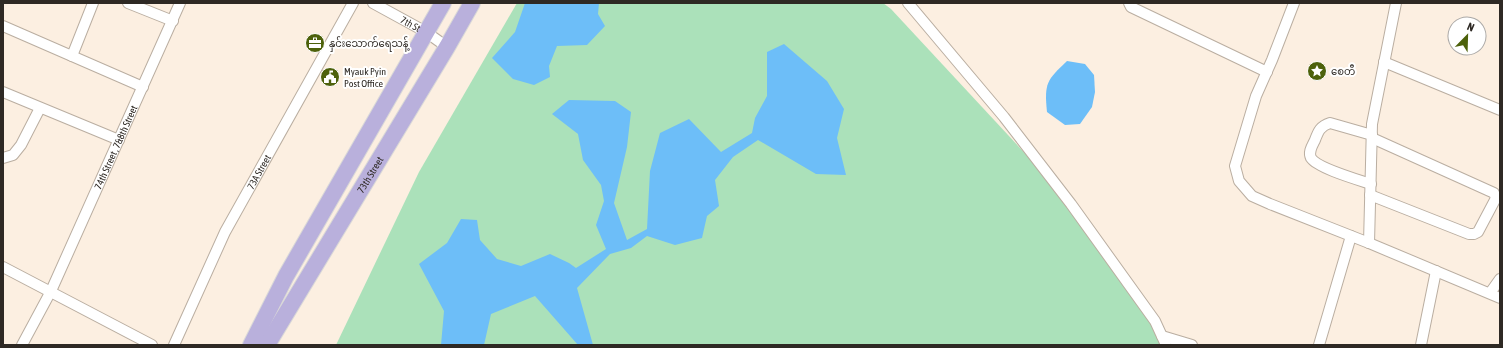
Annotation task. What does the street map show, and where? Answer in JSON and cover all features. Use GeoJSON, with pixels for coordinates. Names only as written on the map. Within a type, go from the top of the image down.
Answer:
{"type":"FeatureCollection","features":[{"type":"Feature","properties":{"kind":"main road"},"geometry":{"type":"LineString","coordinates":[[251,345],[286,276],[443,3]]}},
{"type":"Feature","properties":{"kind":"main road","name":"73th Street"},"geometry":{"type":"LineString","coordinates":[[267,345],[472,3]]}},
{"type":"Feature","properties":{"kind":"street"},"geometry":{"type":"LineString","coordinates":[[72,56],[93,3]]}},
{"type":"Feature","properties":{"kind":"street"},"geometry":{"type":"LineString","coordinates":[[128,3],[173,20]]}},
{"type":"Feature","properties":{"kind":"street","name":"74th Street , 7&8th Street"},"geometry":{"type":"LineString","coordinates":[[22,345],[51,291],[180,3]]}},
{"type":"Feature","properties":{"kind":"street","name":"73A Street"},"geometry":{"type":"LineString","coordinates":[[174,345],[225,232],[353,3]]}},
{"type":"Feature","properties":{"kind":"street","name":"7th St"},"geometry":{"type":"LineString","coordinates":[[372,3],[426,32],[447,47]]}},
{"type":"Feature","properties":{"kind":"street"},"geometry":{"type":"LineString","coordinates":[[908,3],[1004,117],[1071,204],[1155,321],[1164,341],[1192,345]]}},
{"type":"Feature","properties":{"kind":"street"},"geometry":{"type":"LineString","coordinates":[[1129,3],[1131,7],[1267,72]]}},
{"type":"Feature","properties":{"kind":"street"},"geometry":{"type":"LineString","coordinates":[[1294,3],[1256,96],[1240,147],[1235,166],[1239,181],[1252,196],[1500,298]]}},
{"type":"Feature","properties":{"kind":"street"},"geometry":{"type":"LineString","coordinates":[[1369,243],[1372,124],[1396,3]]}},
{"type":"Feature","properties":{"kind":"street"},"geometry":{"type":"LineString","coordinates":[[3,26],[143,87]]}},
{"type":"Feature","properties":{"kind":"street"},"geometry":{"type":"LineString","coordinates":[[1384,62],[1500,110]]}},
{"type":"Feature","properties":{"kind":"street"},"geometry":{"type":"LineString","coordinates":[[3,92],[119,140]]}},
{"type":"Feature","properties":{"kind":"street"},"geometry":{"type":"LineString","coordinates":[[3,158],[12,155],[21,145],[40,108]]}},
{"type":"Feature","properties":{"kind":"street"},"geometry":{"type":"LineString","coordinates":[[1370,195],[1469,234],[1478,232],[1496,198],[1494,193],[1372,136],[1330,123],[1320,128],[1310,152],[1311,158],[1315,162],[1329,169],[1371,184]]}},
{"type":"Feature","properties":{"kind":"street"},"geometry":{"type":"LineString","coordinates":[[1319,345],[1351,236]]}},
{"type":"Feature","properties":{"kind":"street"},"geometry":{"type":"LineString","coordinates":[[3,267],[152,345]]}},
{"type":"Feature","properties":{"kind":"street"},"geometry":{"type":"LineString","coordinates":[[1421,345],[1436,271]]}},
{"type":"Feature","properties":{"kind":"street"},"geometry":{"type":"LineString","coordinates":[[1490,293],[1500,279]]}},
{"type":"Feature","properties":{"kind":"green space"},"geometry":{"type":"Polygon","coordinates":[[[517,3],[883,3],[891,9],[1033,162],[1155,322],[1161,345],[336,345],[419,172],[517,3]]]}},
{"type":"Feature","properties":{"kind":"water"},"geometry":{"type":"Polygon","coordinates":[[[525,3],[599,3],[598,14],[605,26],[587,45],[557,46],[549,66],[550,77],[534,85],[513,79],[492,58],[515,32],[525,3]]]}},
{"type":"Feature","properties":{"kind":"water"},"geometry":{"type":"Polygon","coordinates":[[[784,44],[827,81],[844,109],[837,138],[846,175],[816,174],[758,140],[733,157],[715,180],[719,206],[707,216],[702,238],[675,245],[647,236],[631,248],[610,254],[577,288],[593,345],[578,345],[535,296],[491,314],[484,345],[441,345],[444,311],[419,264],[447,243],[461,219],[477,220],[480,240],[497,259],[521,266],[550,254],[576,268],[606,249],[596,225],[604,201],[601,185],[583,160],[578,134],[552,114],[569,100],[615,101],[631,112],[627,147],[614,203],[627,240],[647,229],[650,171],[660,133],[689,119],[721,152],[752,133],[755,118],[767,96],[767,52],[784,44]]]}},
{"type":"Feature","properties":{"kind":"water"},"geometry":{"type":"Polygon","coordinates":[[[1067,61],[1085,64],[1094,75],[1095,92],[1092,107],[1080,124],[1065,125],[1047,112],[1046,94],[1048,83],[1055,73],[1067,61]]]}},
{"type":"Feature","properties":{"kind":"place","name":"နှင်းသောက်ရေသန့်"},"geometry":{"type":"Point","coordinates":[315,43]}},
{"type":"Feature","properties":{"kind":"place","name":"စေတီ"},"geometry":{"type":"Point","coordinates":[1317,71]}},
{"type":"Feature","properties":{"kind":"place","name":"Myauk Pyin Post Office"},"geometry":{"type":"Point","coordinates":[330,77]}}]}
